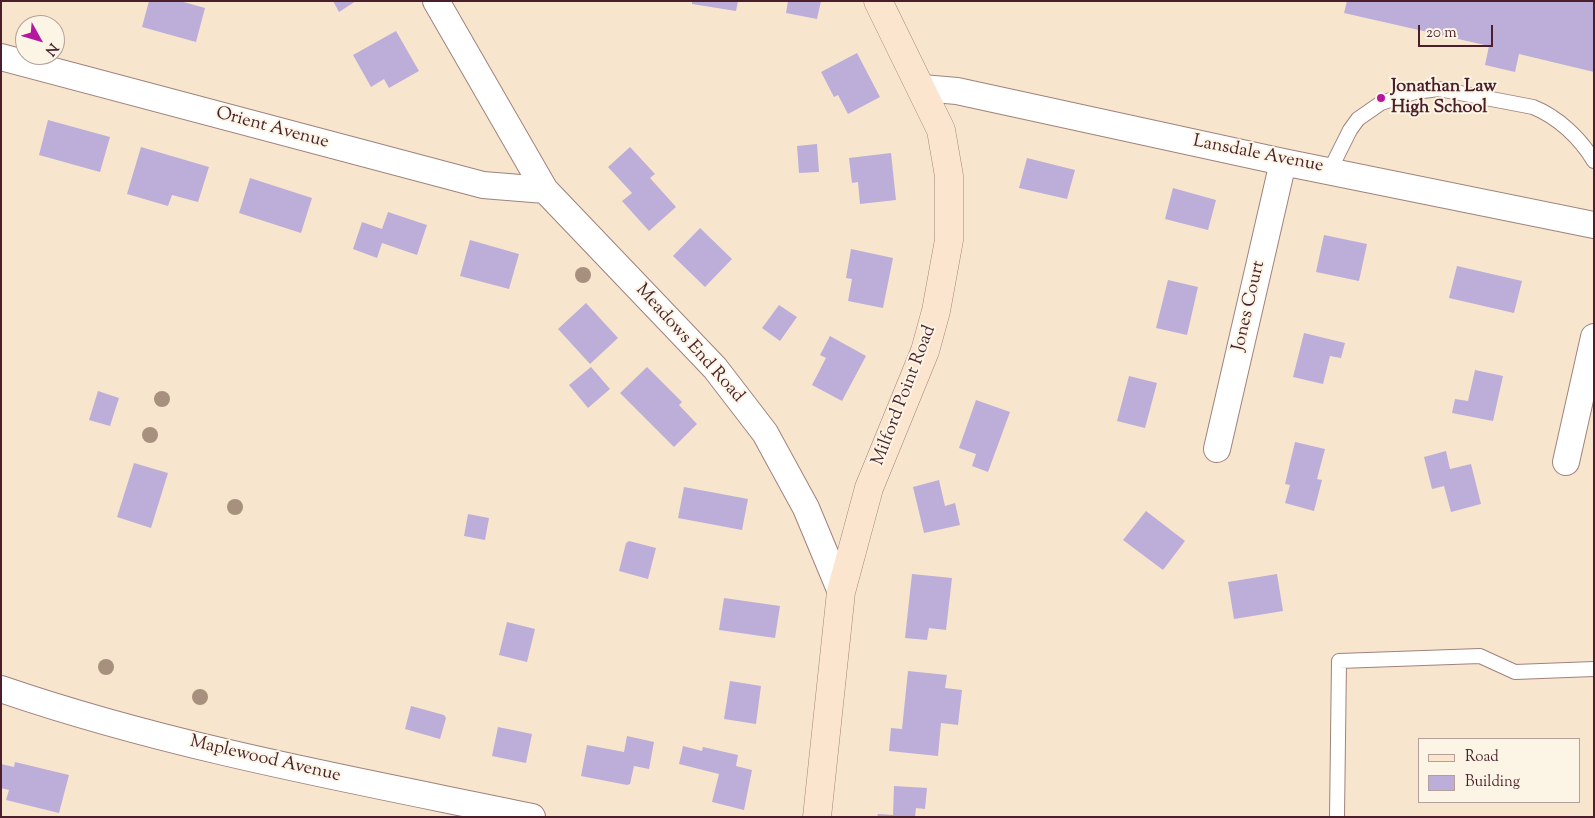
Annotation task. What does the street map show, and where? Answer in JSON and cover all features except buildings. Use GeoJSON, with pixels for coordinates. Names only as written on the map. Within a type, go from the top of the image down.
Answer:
{"type":"FeatureCollection","features":[{"type":"Feature","properties":{"kind":"main road","name":"Milford Point Road"},"geometry":{"type":"LineString","coordinates":[[841,592],[869,488],[925,351],[936,311],[947,257],[950,210],[946,155],[941,130],[878,1]]}},
{"type":"Feature","properties":{"kind":"main road","name":"Meadows End Road"},"geometry":{"type":"LineString","coordinates":[[816,817],[841,592]]}},
{"type":"Feature","properties":{"kind":"street","name":"Meadows End Road"},"geometry":{"type":"LineString","coordinates":[[436,1],[545,190],[715,368],[742,400],[765,433],[806,508],[841,592]]}},
{"type":"Feature","properties":{"kind":"street","name":"Orient Avenue"},"geometry":{"type":"LineString","coordinates":[[1,57],[483,185],[545,190]]}},
{"type":"Feature","properties":{"kind":"street","name":"Lansdale Avenue"},"geometry":{"type":"LineString","coordinates":[[922,88],[957,91],[1283,162],[1594,225]]}},
{"type":"Feature","properties":{"kind":"street","name":"Jones Court"},"geometry":{"type":"LineString","coordinates":[[1217,450],[1283,162]]}},
{"type":"Feature","properties":{"kind":"street"},"geometry":{"type":"LineString","coordinates":[[1566,462],[1594,337]]}},
{"type":"Feature","properties":{"kind":"street","name":"Maplewood Avenue"},"geometry":{"type":"LineString","coordinates":[[1,689],[109,723],[260,760],[532,817]]}},
{"type":"Feature","properties":{"kind":"lane"},"geometry":{"type":"LineString","coordinates":[[1330,170],[1350,130],[1366,111],[1380,103],[1406,95],[1439,89],[1533,107],[1547,113],[1559,121],[1588,151],[1594,161]]}},
{"type":"Feature","properties":{"kind":"lane"},"geometry":{"type":"LineString","coordinates":[[1337,817],[1339,661],[1480,656],[1515,672],[1594,669]]}},
{"type":"Feature","properties":{"kind":"place","name":"Jonathan Law High School"},"geometry":{"type":"Point","coordinates":[1381,98]}}]}
